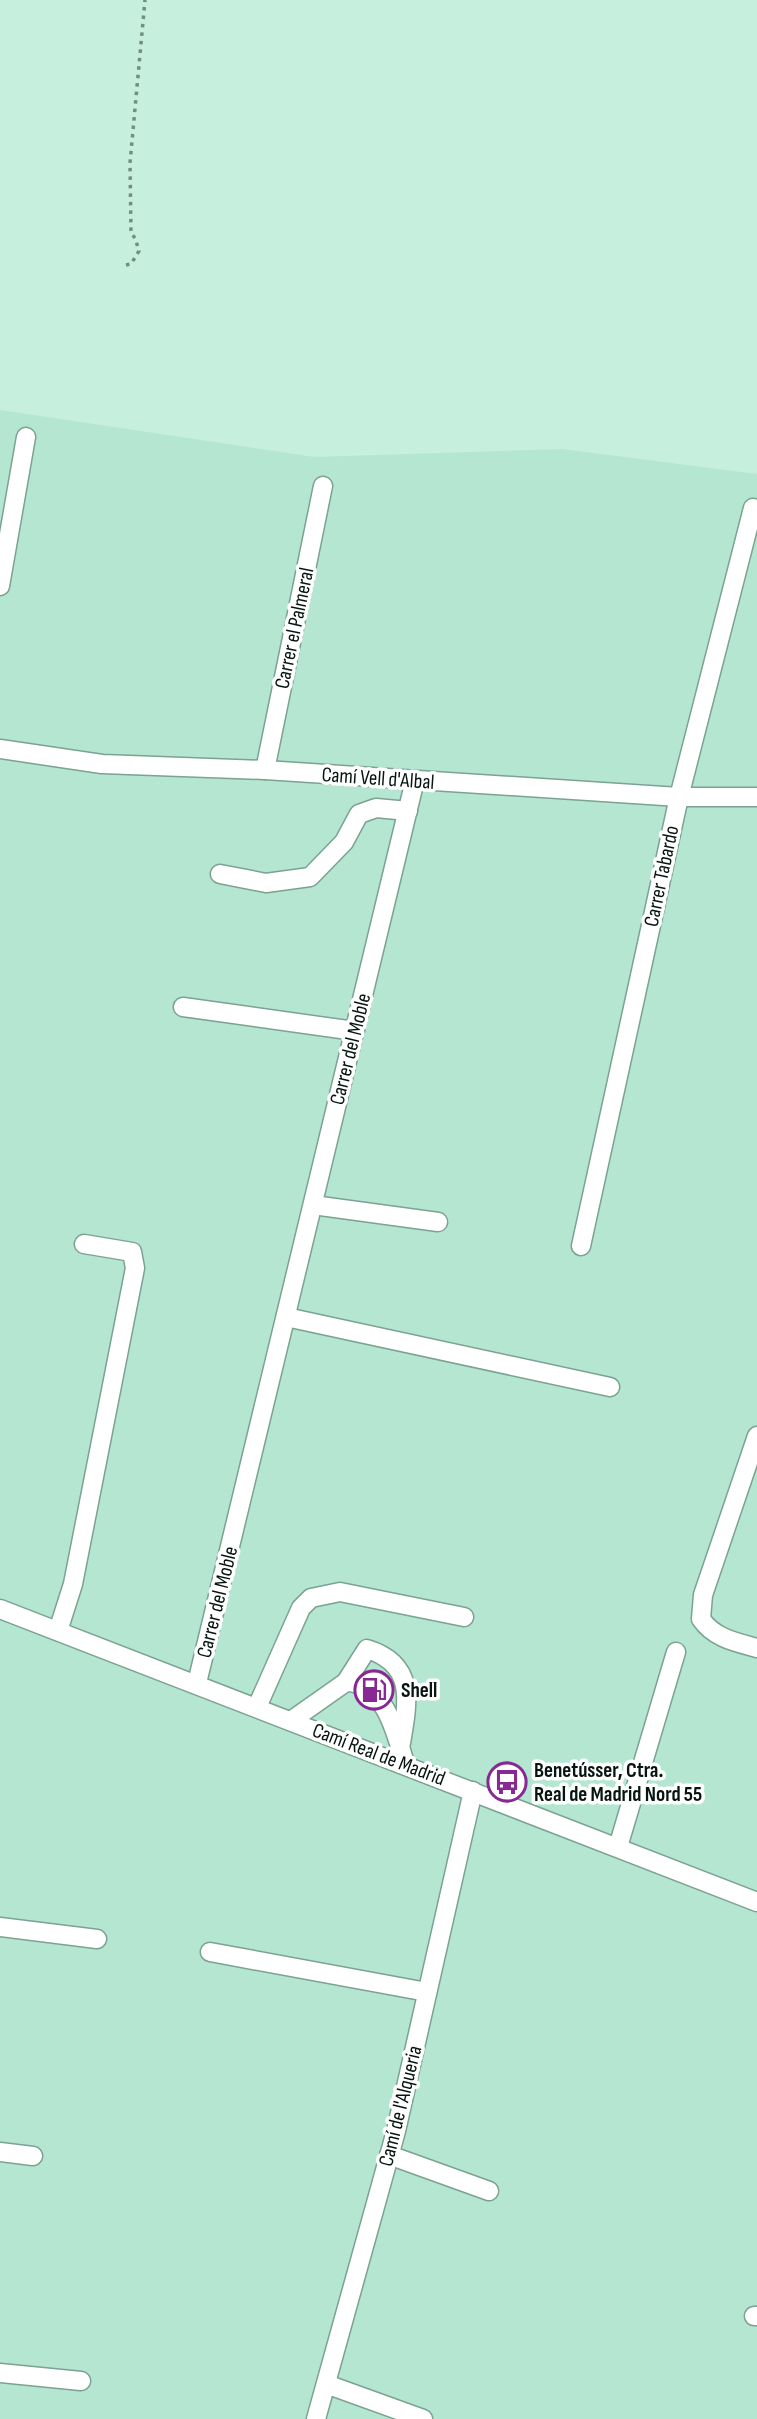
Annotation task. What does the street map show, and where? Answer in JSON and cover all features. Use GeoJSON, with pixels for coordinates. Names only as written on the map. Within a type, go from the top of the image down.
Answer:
{"type":"FeatureCollection","features":[{"type":"Feature","properties":{"kind":"street"},"geometry":{"type":"LineString","coordinates":[[0,586],[26,437]]}},
{"type":"Feature","properties":{"kind":"street","name":"Carrer el Palmeral"},"geometry":{"type":"LineString","coordinates":[[265,770],[323,486]]}},
{"type":"Feature","properties":{"kind":"street","name":"Carrer Tabardo"},"geometry":{"type":"LineString","coordinates":[[581,1247],[679,797],[753,508]]}},
{"type":"Feature","properties":{"kind":"street","name":"Camí Vell d'Albal"},"geometry":{"type":"LineString","coordinates":[[0,749],[102,764],[265,770],[679,797],[757,797]]}},
{"type":"Feature","properties":{"kind":"street","name":"Carrer del Moble"},"geometry":{"type":"LineString","coordinates":[[197,1683],[415,780]]}},
{"type":"Feature","properties":{"kind":"street"},"geometry":{"type":"LineString","coordinates":[[220,874],[266,883],[310,877],[344,842],[359,814],[376,808],[408,811]]}},
{"type":"Feature","properties":{"kind":"street"},"geometry":{"type":"LineString","coordinates":[[183,1007],[355,1031]]}},
{"type":"Feature","properties":{"kind":"street"},"geometry":{"type":"LineString","coordinates":[[313,1205],[438,1223]]}},
{"type":"Feature","properties":{"kind":"street"},"geometry":{"type":"LineString","coordinates":[[58,1631],[73,1584],[135,1268],[132,1252],[84,1244]]}},
{"type":"Feature","properties":{"kind":"street"},"geometry":{"type":"LineString","coordinates":[[286,1317],[610,1387]]}},
{"type":"Feature","properties":{"kind":"street"},"geometry":{"type":"LineString","coordinates":[[757,1436],[704,1595],[701,1619],[707,1628],[719,1637],[757,1648]]}},
{"type":"Feature","properties":{"kind":"street"},"geometry":{"type":"LineString","coordinates":[[257,1707],[301,1608],[311,1598],[340,1592],[464,1617]]}},
{"type":"Feature","properties":{"kind":"street","name":"Camí Real de Madrid"},"geometry":{"type":"LineString","coordinates":[[0,1609],[757,1902]]}},
{"type":"Feature","properties":{"kind":"street"},"geometry":{"type":"LineString","coordinates":[[292,1720],[346,1682],[367,1649],[394,1662],[401,1671],[405,1686],[406,1711],[400,1747]]}},
{"type":"Feature","properties":{"kind":"street"},"geometry":{"type":"LineString","coordinates":[[618,1847],[676,1652]]}},
{"type":"Feature","properties":{"kind":"street"},"geometry":{"type":"LineString","coordinates":[[346,1682],[354,1682],[374,1694],[395,1728],[405,1764]]}},
{"type":"Feature","properties":{"kind":"street","name":"Camí de l'Alqueria"},"geometry":{"type":"LineString","coordinates":[[316,2419],[389,2155],[473,1791]]}},
{"type":"Feature","properties":{"kind":"street"},"geometry":{"type":"LineString","coordinates":[[0,1927],[97,1939]]}},
{"type":"Feature","properties":{"kind":"street"},"geometry":{"type":"LineString","coordinates":[[210,1952],[427,1992]]}},
{"type":"Feature","properties":{"kind":"street"},"geometry":{"type":"LineString","coordinates":[[0,2152],[33,2156]]}},
{"type":"Feature","properties":{"kind":"street"},"geometry":{"type":"LineString","coordinates":[[389,2155],[489,2191]]}},
{"type":"Feature","properties":{"kind":"street"},"geometry":{"type":"LineString","coordinates":[[0,2373],[81,2381]]}},
{"type":"Feature","properties":{"kind":"street"},"geometry":{"type":"LineString","coordinates":[[326,2384],[423,2419]]}},
{"type":"Feature","properties":{"kind":"path"},"geometry":{"type":"LineString","coordinates":[[126,265],[131,264],[139,251],[131,233],[130,163],[145,0]]}},
{"type":"Feature","properties":{"kind":"shaded area"},"geometry":{"type":"Polygon","coordinates":[[[0,410],[314,457],[562,449],[757,474],[757,2419],[0,2419],[0,410]]]}},
{"type":"Feature","properties":{"kind":"place","name":"Shell"},"geometry":{"type":"Point","coordinates":[374,1690]}},
{"type":"Feature","properties":{"kind":"place","name":"Benetússer, Ctra. Real de Madrid Nord 55"},"geometry":{"type":"Point","coordinates":[507,1782]}}]}
